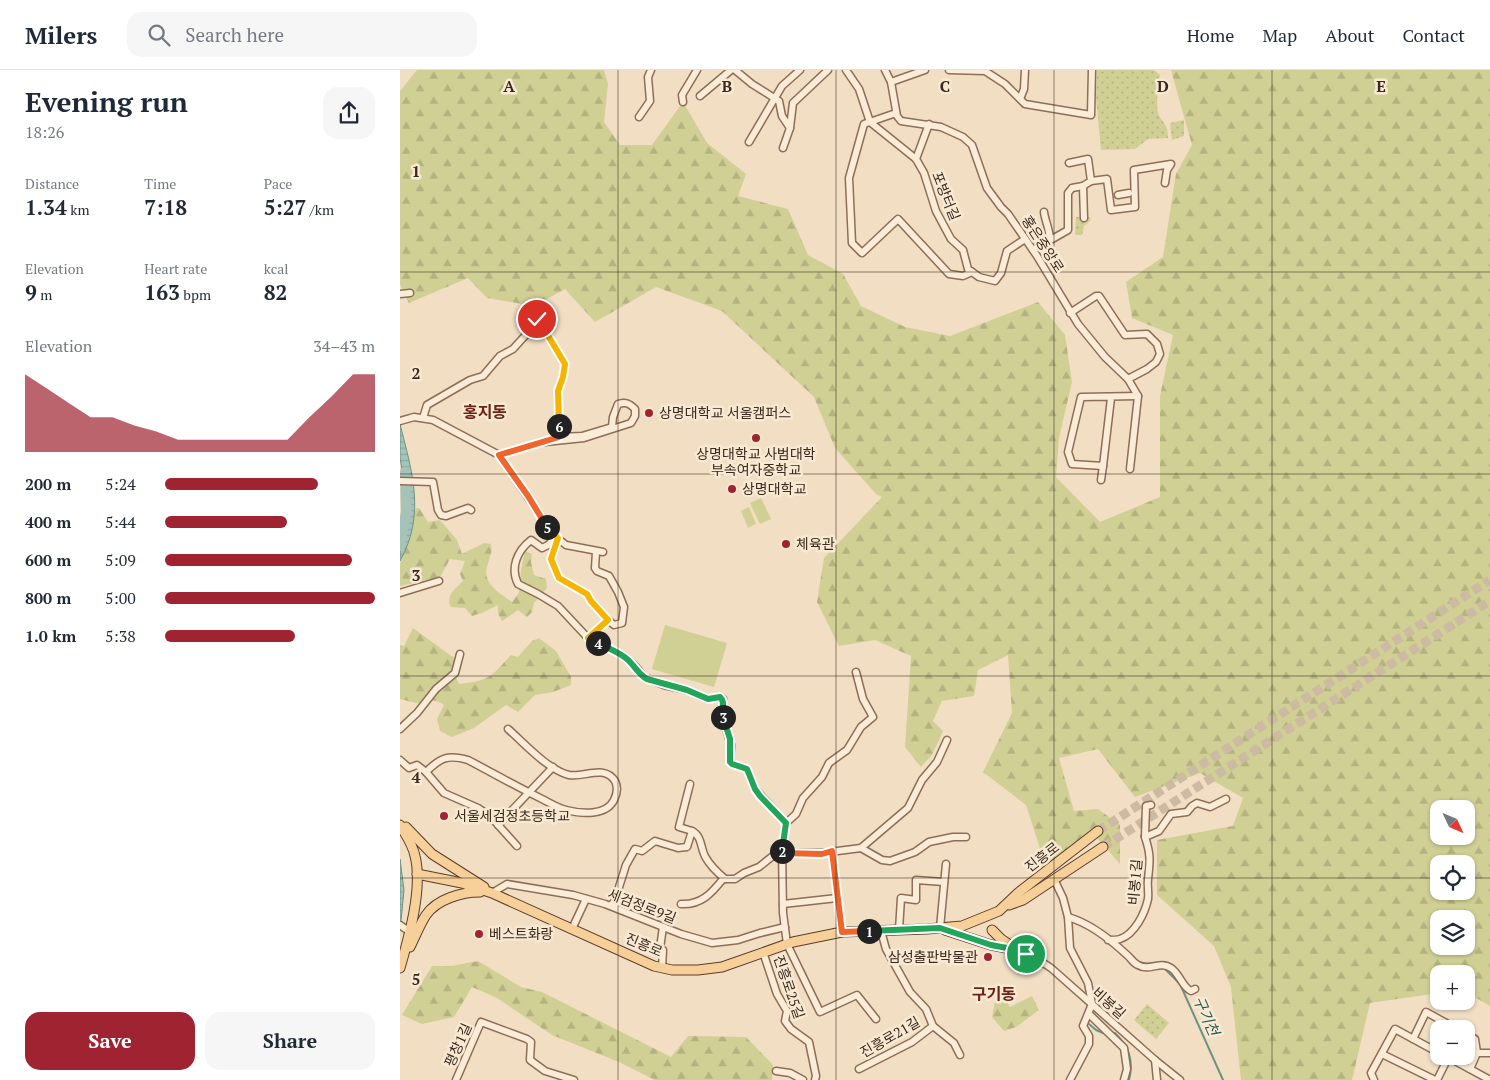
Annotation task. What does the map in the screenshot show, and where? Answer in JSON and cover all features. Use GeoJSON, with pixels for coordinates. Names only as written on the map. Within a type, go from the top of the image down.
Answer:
{"type":"FeatureCollection","features":[{"type":"Feature","properties":{"kind":"main road"},"geometry":{"type":"LineString","coordinates":[[400,820],[432,854],[492,893]]}},
{"type":"Feature","properties":{"kind":"main road"},"geometry":{"type":"LineString","coordinates":[[400,824],[413,848],[418,874],[410,932],[400,967]]}},
{"type":"Feature","properties":{"kind":"main road","name":"진흥로"},"geometry":{"type":"LineString","coordinates":[[1004,907],[1018,893],[1098,830]]}},
{"type":"Feature","properties":{"kind":"main road","name":"진흥로"},"geometry":{"type":"LineString","coordinates":[[418,874],[462,883],[492,893],[662,968],[694,970],[722,967],[787,944],[842,932],[962,926],[986,918],[1004,907],[1022,900],[1103,847]]}},
{"type":"Feature","properties":{"kind":"main road"},"geometry":{"type":"LineString","coordinates":[[400,967],[425,916],[438,903],[470,892],[492,893]]}},
{"type":"Feature","properties":{"kind":"main road"},"geometry":{"type":"LineString","coordinates":[[986,918],[995,939],[991,945]]}},
{"type":"Feature","properties":{"kind":"main road"},"geometry":{"type":"LineString","coordinates":[[940,928],[991,945],[1018,950]]}},
{"type":"Feature","properties":{"kind":"main road"},"geometry":{"type":"LineString","coordinates":[[992,930],[1001,939],[1018,950]]}},
{"type":"Feature","properties":{"kind":"street"},"geometry":{"type":"LineString","coordinates":[[639,117],[650,101],[648,77],[651,70]]}},
{"type":"Feature","properties":{"kind":"street"},"geometry":{"type":"LineString","coordinates":[[683,102],[682,94],[697,70]]}},
{"type":"Feature","properties":{"kind":"street"},"geometry":{"type":"LineString","coordinates":[[735,70],[752,84],[779,101],[782,116],[790,128]]}},
{"type":"Feature","properties":{"kind":"street"},"geometry":{"type":"LineString","coordinates":[[749,142],[782,86],[800,70]]}},
{"type":"Feature","properties":{"kind":"street"},"geometry":{"type":"LineString","coordinates":[[783,148],[790,128],[793,103],[828,70]]}},
{"type":"Feature","properties":{"kind":"street"},"geometry":{"type":"LineString","coordinates":[[846,70],[859,89],[870,122]]}},
{"type":"Feature","properties":{"kind":"street"},"geometry":{"type":"LineString","coordinates":[[885,70],[892,82],[896,113],[864,124],[849,178],[852,243],[862,253],[898,219],[949,274],[963,276],[972,272],[979,277],[995,281],[1001,273],[1007,251],[1025,239]]}},
{"type":"Feature","properties":{"kind":"street"},"geometry":{"type":"LineString","coordinates":[[892,82],[924,70]]}},
{"type":"Feature","properties":{"kind":"street"},"geometry":{"type":"LineString","coordinates":[[949,70],[985,71],[1005,84],[1026,104],[1090,115],[1092,70]]}},
{"type":"Feature","properties":{"kind":"street"},"geometry":{"type":"LineString","coordinates":[[1020,99],[1024,89],[1025,70]]}},
{"type":"Feature","properties":{"kind":"street"},"geometry":{"type":"LineString","coordinates":[[700,96],[728,71]]}},
{"type":"Feature","properties":{"kind":"street","name":"홍은중앙로"},"geometry":{"type":"LineString","coordinates":[[896,113],[901,121],[941,127],[963,137],[972,145],[987,188],[1033,250],[1070,313],[1093,344],[1128,379],[1138,396]]}},
{"type":"Feature","properties":{"kind":"street","name":"포방터길"},"geometry":{"type":"LineString","coordinates":[[870,122],[916,159],[924,173],[936,212],[952,239],[963,250],[968,269],[972,272]]}},
{"type":"Feature","properties":{"kind":"street"},"geometry":{"type":"LineString","coordinates":[[916,159],[929,124]]}},
{"type":"Feature","properties":{"kind":"street"},"geometry":{"type":"LineString","coordinates":[[1069,163],[1088,159],[1091,182]]}},
{"type":"Feature","properties":{"kind":"street"},"geometry":{"type":"LineString","coordinates":[[1033,250],[1068,230],[1068,193],[1072,188],[1107,178],[1112,210],[1135,207],[1134,170],[1171,164],[1167,170],[1165,183]]}},
{"type":"Feature","properties":{"kind":"street"},"geometry":{"type":"LineString","coordinates":[[1083,186],[1084,218]]}},
{"type":"Feature","properties":{"kind":"street"},"geometry":{"type":"LineString","coordinates":[[1118,194],[1129,193]]}},
{"type":"Feature","properties":{"kind":"street"},"geometry":{"type":"LineString","coordinates":[[1044,212],[1050,240]]}},
{"type":"Feature","properties":{"kind":"street"},"geometry":{"type":"LineString","coordinates":[[400,294],[410,293]]}},
{"type":"Feature","properties":{"kind":"street"},"geometry":{"type":"LineString","coordinates":[[1070,313],[1096,296],[1099,296],[1125,335],[1147,334],[1157,344],[1160,354],[1156,362],[1128,379]]}},
{"type":"Feature","properties":{"kind":"street"},"geometry":{"type":"LineString","coordinates":[[423,418],[427,405],[470,380],[483,376],[500,356],[513,349],[537,319],[565,364],[558,391],[559,437]]}},
{"type":"Feature","properties":{"kind":"street"},"geometry":{"type":"LineString","coordinates":[[1103,466],[1072,464],[1068,452],[1081,398],[1138,396],[1130,469]]}},
{"type":"Feature","properties":{"kind":"street"},"geometry":{"type":"LineString","coordinates":[[1101,480],[1111,398]]}},
{"type":"Feature","properties":{"kind":"street"},"geometry":{"type":"LineString","coordinates":[[499,455],[559,437],[582,436],[612,427],[615,408],[618,404],[624,402],[630,404],[635,409],[635,416],[631,423],[584,438],[545,442]]}},
{"type":"Feature","properties":{"kind":"street"},"geometry":{"type":"LineString","coordinates":[[403,420],[414,417],[433,420],[499,455],[555,536],[566,545],[600,552],[595,568],[597,571],[609,576],[618,592],[624,607],[622,623],[614,625],[591,601],[587,594],[559,578],[551,559],[555,536]]}},
{"type":"Feature","properties":{"kind":"street"},"geometry":{"type":"LineString","coordinates":[[400,481],[419,480],[433,482],[438,510],[441,515],[446,516],[468,508],[471,510]]}},
{"type":"Feature","properties":{"kind":"street"},"geometry":{"type":"LineString","coordinates":[[555,536],[548,545],[542,548],[531,540],[524,546],[516,560],[516,581],[518,584],[558,606],[588,638],[624,656],[647,679],[687,690],[708,699],[720,697],[723,699],[722,716],[731,745],[730,762],[747,769],[760,796],[786,823]]}},
{"type":"Feature","properties":{"kind":"street"},"geometry":{"type":"LineString","coordinates":[[400,593],[439,580]]}},
{"type":"Feature","properties":{"kind":"street"},"geometry":{"type":"LineString","coordinates":[[588,638],[608,620]]}},
{"type":"Feature","properties":{"kind":"street"},"geometry":{"type":"LineString","coordinates":[[400,729],[417,713],[436,689],[455,673],[460,654]]}},
{"type":"Feature","properties":{"kind":"street"},"geometry":{"type":"LineString","coordinates":[[856,672],[863,698],[873,717],[861,727],[847,750],[829,763],[822,777],[803,798],[796,814],[786,823],[783,853],[783,904],[787,944],[820,1012],[857,995],[876,1019]]}},
{"type":"Feature","properties":{"kind":"street"},"geometry":{"type":"LineString","coordinates":[[426,772],[434,764],[455,756],[468,760],[529,793],[566,810],[596,813],[606,809],[614,802],[617,792],[615,782],[607,775],[598,772],[569,775],[553,767],[508,729]]}},
{"type":"Feature","properties":{"kind":"street"},"geometry":{"type":"LineString","coordinates":[[681,904],[691,904],[704,900],[714,892],[723,879],[735,879],[759,867],[774,855],[783,853],[822,854],[861,848],[908,808],[922,780],[937,762],[947,740]]}},
{"type":"Feature","properties":{"kind":"street"},"geometry":{"type":"LineString","coordinates":[[400,760],[408,768],[417,765],[426,772],[444,793],[478,808],[491,817],[517,846]]}},
{"type":"Feature","properties":{"kind":"street"},"geometry":{"type":"LineString","coordinates":[[498,825],[553,767]]}},
{"type":"Feature","properties":{"kind":"street"},"geometry":{"type":"LineString","coordinates":[[690,784],[679,827],[696,834],[703,846],[704,856],[725,879]]}},
{"type":"Feature","properties":{"kind":"street"},"geometry":{"type":"LineString","coordinates":[[1145,837],[1159,832],[1171,814],[1187,812],[1197,803],[1210,806],[1226,799]]}},
{"type":"Feature","properties":{"kind":"street","name":"비봉1길"},"geometry":{"type":"LineString","coordinates":[[1108,940],[1119,939],[1131,932],[1144,913],[1149,896],[1147,880],[1150,866],[1150,850],[1145,837],[1146,806],[1151,805]]}},
{"type":"Feature","properties":{"kind":"street"},"geometry":{"type":"LineString","coordinates":[[610,904],[635,849],[642,851],[655,841],[678,848],[686,847],[692,831]]}},
{"type":"Feature","properties":{"kind":"street"},"geometry":{"type":"LineString","coordinates":[[861,848],[882,860],[890,860],[916,852],[929,842],[953,837],[966,837]]}},
{"type":"Feature","properties":{"kind":"street"},"geometry":{"type":"LineString","coordinates":[[832,851],[842,932]]}},
{"type":"Feature","properties":{"kind":"street"},"geometry":{"type":"LineString","coordinates":[[940,928],[946,864]]}},
{"type":"Feature","properties":{"kind":"street"},"geometry":{"type":"LineString","coordinates":[[899,930],[901,898],[916,900],[916,880],[944,882]]}},
{"type":"Feature","properties":{"kind":"street"},"geometry":{"type":"LineString","coordinates":[[1054,880],[1063,898],[1068,917],[1070,948],[1088,983],[1092,1004],[1083,1026],[1089,1036],[1089,1044],[1070,1080]]}},
{"type":"Feature","properties":{"kind":"street","name":"세검정로9길"},"geometry":{"type":"LineString","coordinates":[[492,893],[507,884],[573,894],[610,904],[663,927],[712,943],[738,940],[785,927]]}},
{"type":"Feature","properties":{"kind":"street"},"geometry":{"type":"LineString","coordinates":[[572,929],[586,898]]}},
{"type":"Feature","properties":{"kind":"street"},"geometry":{"type":"LineString","coordinates":[[783,904],[838,898]]}},
{"type":"Feature","properties":{"kind":"street"},"geometry":{"type":"LineString","coordinates":[[610,904],[633,900]]}},
{"type":"Feature","properties":{"kind":"street"},"geometry":{"type":"LineString","coordinates":[[1068,917],[1085,924],[1108,940],[1135,964],[1145,969],[1163,965],[1170,967],[1178,974],[1187,990],[1195,989]]}},
{"type":"Feature","properties":{"kind":"street"},"geometry":{"type":"LineString","coordinates":[[400,925],[410,932]]}},
{"type":"Feature","properties":{"kind":"street"},"geometry":{"type":"LineString","coordinates":[[662,968],[663,950],[660,948],[663,927]]}},
{"type":"Feature","properties":{"kind":"street","name":"진흥로21길"},"geometry":{"type":"LineString","coordinates":[[881,931],[886,949],[910,992],[926,1009],[933,1026],[954,1043],[960,1055]]}},
{"type":"Feature","properties":{"kind":"street","name":"비봉길"},"geometry":{"type":"LineString","coordinates":[[1018,950],[1034,957],[1051,968],[1180,1080]]}},
{"type":"Feature","properties":{"kind":"street","name":"진흥로25길"},"geometry":{"type":"LineString","coordinates":[[763,952],[777,994],[787,1010],[785,1021],[791,1029],[808,1042],[816,1076],[815,1080]]}},
{"type":"Feature","properties":{"kind":"street"},"geometry":{"type":"LineString","coordinates":[[1412,1039],[1426,1012],[1441,1020]]}},
{"type":"Feature","properties":{"kind":"street"},"geometry":{"type":"LineString","coordinates":[[1089,1014],[1124,1048],[1127,1069],[1124,1080]]}},
{"type":"Feature","properties":{"kind":"street","name":"평창1길"},"geometry":{"type":"LineString","coordinates":[[457,1080],[481,1022],[527,1039],[531,1042],[530,1060],[545,1071],[574,1080]]}},
{"type":"Feature","properties":{"kind":"street","name":"진흥로21길"},"geometry":{"type":"LineString","coordinates":[[859,1070],[912,1042],[933,1026]]}},
{"type":"Feature","properties":{"kind":"street"},"geometry":{"type":"LineString","coordinates":[[1374,1080],[1371,1073],[1395,1029],[1430,1048]]}},
{"type":"Feature","properties":{"kind":"street"},"geometry":{"type":"LineString","coordinates":[[1470,1069],[1477,1053],[1475,1038]]}},
{"type":"Feature","properties":{"kind":"street"},"geometry":{"type":"LineString","coordinates":[[1477,1053],[1490,1053]]}},
{"type":"Feature","properties":{"kind":"street"},"geometry":{"type":"LineString","coordinates":[[1382,1054],[1436,1080],[1443,1065]]}},
{"type":"Feature","properties":{"kind":"street"},"geometry":{"type":"LineString","coordinates":[[1155,1060],[1157,1080]]}},
{"type":"Feature","properties":{"kind":"street"},"geometry":{"type":"LineString","coordinates":[[1462,1065],[1490,1080]]}},
{"type":"Feature","properties":{"kind":"street"},"geometry":{"type":"LineString","coordinates":[[776,1071],[790,1073],[803,1080]]}},
{"type":"Feature","properties":{"kind":"green space"},"geometry":{"type":"Polygon","coordinates":[[[417,70],[604,70],[608,84],[604,122],[620,145],[652,145],[683,102],[707,143],[746,174],[738,196],[788,209],[808,255],[843,274],[861,306],[905,327],[950,336],[1038,302],[1065,335],[1072,382],[1059,438],[1056,477],[1100,522],[1160,497],[1160,396],[1173,335],[1132,318],[1126,282],[1163,257],[1176,174],[1192,145],[1171,70],[1490,70],[1490,1006],[1475,997],[1475,965],[1430,965],[1430,994],[1370,1003],[1352,1080],[1241,1080],[1231,987],[1214,946],[1157,895],[1157,840],[1233,826],[1243,798],[1200,773],[1135,797],[1098,749],[1059,758],[1074,811],[1098,809],[1120,825],[1120,864],[1093,833],[1045,864],[1026,805],[983,772],[1012,713],[1008,655],[978,670],[974,696],[942,701],[933,721],[943,731],[932,755],[921,767],[905,747],[911,656],[875,640],[839,646],[817,602],[824,558],[882,497],[876,494],[835,448],[814,397],[722,311],[656,287],[595,322],[565,289],[534,306],[487,298],[468,278],[409,303],[400,284],[400,91],[417,70]]]}},
{"type":"Feature","properties":{"kind":"green space"},"geometry":{"type":"Polygon","coordinates":[[[1097,70],[1154,70],[1160,75],[1157,108],[1159,116],[1166,125],[1168,138],[1148,139],[1135,149],[1101,150],[1096,98],[1097,70]]]}},
{"type":"Feature","properties":{"kind":"green space"},"geometry":{"type":"Polygon","coordinates":[[[1184,120],[1184,136],[1172,140],[1170,123],[1184,120]]]}},
{"type":"Feature","properties":{"kind":"green space"},"geometry":{"type":"Polygon","coordinates":[[[1076,217],[1090,217],[1091,220],[1084,226],[1082,235],[1075,235],[1076,217]]]}},
{"type":"Feature","properties":{"kind":"green space"},"geometry":{"type":"Polygon","coordinates":[[[761,498],[771,519],[760,524],[750,503],[761,498]]]}},
{"type":"Feature","properties":{"kind":"green space"},"geometry":{"type":"Polygon","coordinates":[[[749,507],[756,524],[748,528],[741,511],[749,507]]]}},
{"type":"Feature","properties":{"kind":"green space"},"geometry":{"type":"Polygon","coordinates":[[[416,508],[419,508],[428,522],[440,520],[457,540],[462,554],[484,543],[491,544],[491,553],[486,573],[487,579],[498,592],[512,602],[519,593],[525,551],[532,554],[531,562],[534,575],[546,579],[547,588],[534,603],[532,612],[527,617],[518,610],[502,621],[498,614],[498,605],[472,616],[465,608],[451,607],[449,599],[454,590],[463,581],[460,574],[465,561],[450,559],[440,577],[400,586],[400,565],[416,508]]]}},
{"type":"Feature","properties":{"kind":"green space"},"geometry":{"type":"Polygon","coordinates":[[[665,625],[727,643],[714,687],[652,669],[665,625]]]}},
{"type":"Feature","properties":{"kind":"green space"},"geometry":{"type":"Polygon","coordinates":[[[413,628],[457,660],[455,672],[459,684],[489,677],[511,655],[518,657],[532,641],[539,638],[556,651],[571,677],[571,685],[553,692],[535,695],[518,712],[506,705],[474,728],[452,737],[440,731],[437,719],[444,705],[432,700],[420,704],[400,699],[400,645],[404,646],[413,628]]]}},
{"type":"Feature","properties":{"kind":"green space"},"geometry":{"type":"Polygon","coordinates":[[[478,961],[521,987],[542,992],[671,1057],[688,1036],[746,1037],[773,1065],[772,1080],[655,1080],[619,1062],[552,1035],[497,998],[472,987],[454,1017],[422,1024],[402,1015],[432,966],[452,966],[478,961]]]}},
{"type":"Feature","properties":{"kind":"green space"},"geometry":{"type":"Polygon","coordinates":[[[1032,996],[1039,1010],[1016,1027],[1004,1031],[992,1017],[995,1001],[1005,999],[1010,1007],[1032,996]]]}},
{"type":"Feature","properties":{"kind":"green space"},"geometry":{"type":"Polygon","coordinates":[[[1147,1004],[1169,1023],[1156,1039],[1134,1020],[1147,1004]]]}},
{"type":"Feature","properties":{"kind":"shaded area"},"geometry":{"type":"Polygon","coordinates":[[[400,424],[412,476],[415,510],[408,544],[400,561],[400,540],[406,512],[405,486],[400,458],[400,424]]]}},
{"type":"Feature","properties":{"kind":"shaded area"},"geometry":{"type":"Polygon","coordinates":[[[400,859],[404,890],[400,931],[400,859]]]}},
{"type":"Feature","properties":{"kind":"waterway"},"geometry":{"type":"LineString","coordinates":[[400,546],[406,512],[405,472]]}},
{"type":"Feature","properties":{"kind":"waterway","name":"구기천"},"geometry":{"type":"LineString","coordinates":[[1164,968],[1180,984],[1223,1080]]}},
{"type":"Feature","properties":{"kind":"waterway"},"geometry":{"type":"LineString","coordinates":[[1089,1024],[1096,1030],[1108,1035]]}},
{"type":"Feature","properties":{"kind":"waterway"},"geometry":{"type":"LineString","coordinates":[[1112,1034],[1115,1033],[1127,1049],[1131,1067],[1129,1080]]}},
{"type":"Feature","properties":{"kind":"tunnel"},"geometry":{"type":"LineString","coordinates":[[1098,831],[1490,580]]}},
{"type":"Feature","properties":{"kind":"tunnel"},"geometry":{"type":"LineString","coordinates":[[1103,847],[1490,601]]}},
{"type":"Feature","properties":{"kind":"place","name":"상명대학교 서울캠퍼스"},"geometry":{"type":"Point","coordinates":[649,413]}},
{"type":"Feature","properties":{"kind":"place","name":"상명대학교 사범대학 부속여자중학교"},"geometry":{"type":"Point","coordinates":[756,438]}},
{"type":"Feature","properties":{"kind":"place","name":"상명대학교"},"geometry":{"type":"Point","coordinates":[732,489]}},
{"type":"Feature","properties":{"kind":"place","name":"체육관"},"geometry":{"type":"Point","coordinates":[786,544]}},
{"type":"Feature","properties":{"kind":"place","name":"서울세검정초등학교"},"geometry":{"type":"Point","coordinates":[444,816]}},
{"type":"Feature","properties":{"kind":"place","name":"베스트화랑"},"geometry":{"type":"Point","coordinates":[479,934]}},
{"type":"Feature","properties":{"kind":"place","name":"삼성출판박물관"},"geometry":{"type":"Point","coordinates":[988,957]}},
{"type":"Feature","properties":{"kind":"district","name":"홍지동"},"geometry":{"type":"Point","coordinates":[485,412]}},
{"type":"Feature","properties":{"kind":"district","name":"구기동"},"geometry":{"type":"Point","coordinates":[994,994]}},
{"type":"Feature","properties":{"kind":"route"},"geometry":{"type":"LineString","coordinates":[[537,319],[565,364],[558,391],[559,437],[499,455],[549,530],[558,538],[551,559],[559,578],[587,594],[608,620],[588,638],[624,656],[647,679],[687,690],[708,699],[720,697],[723,699],[722,716],[731,745],[730,762],[747,769],[760,796],[786,823],[783,853],[822,854],[832,851],[842,932],[940,928],[991,945],[1018,950],[1026,954]]}}]}
